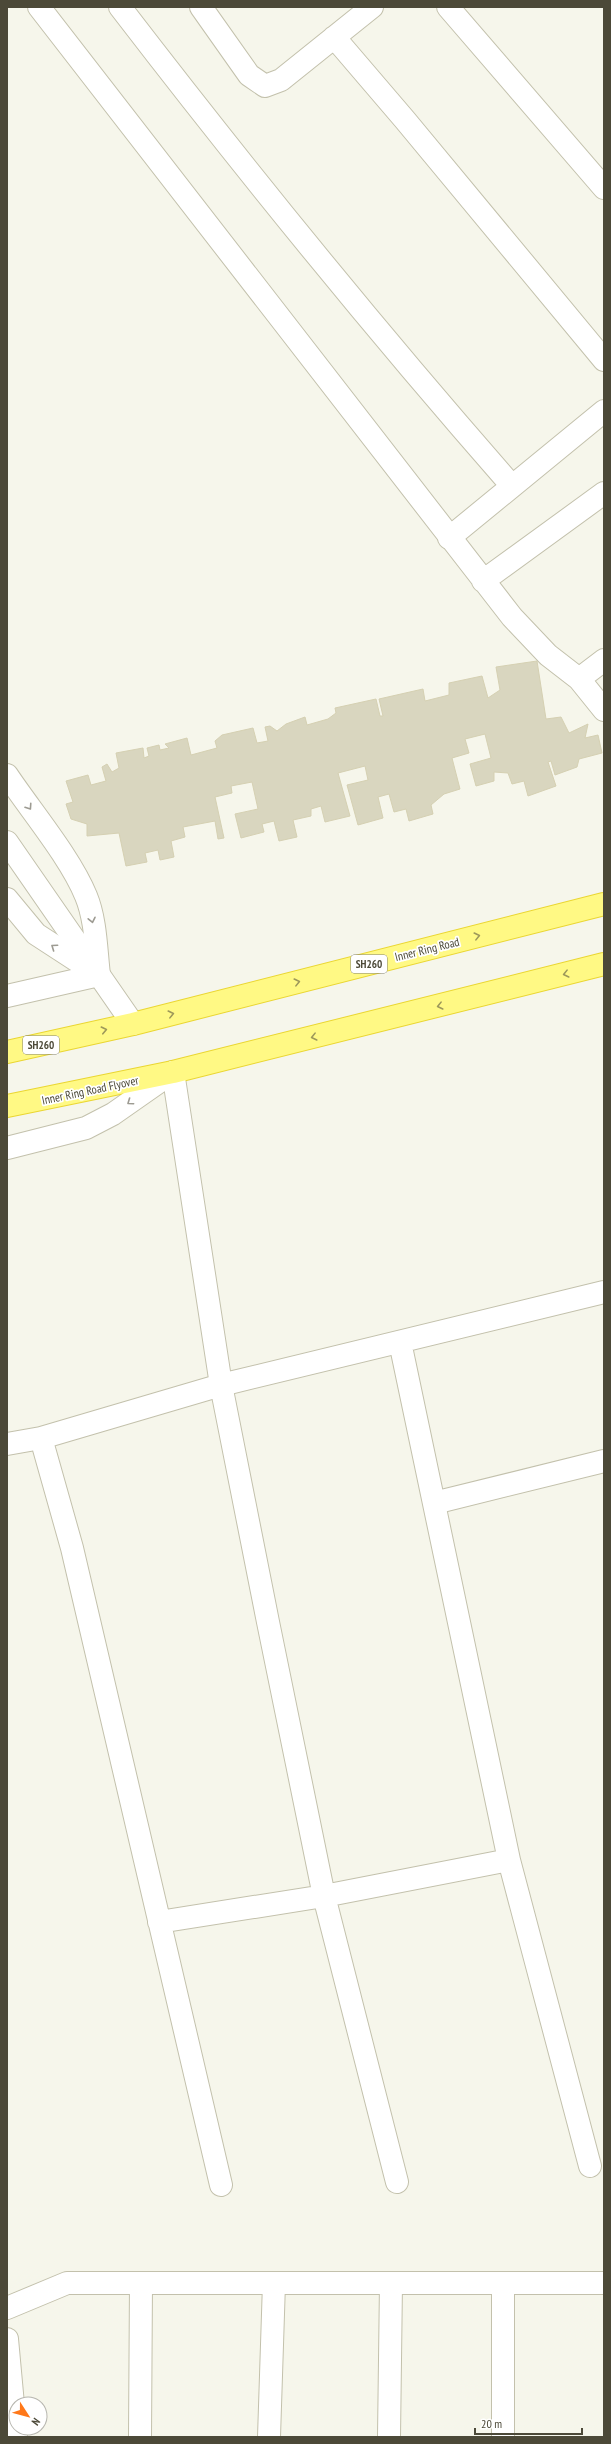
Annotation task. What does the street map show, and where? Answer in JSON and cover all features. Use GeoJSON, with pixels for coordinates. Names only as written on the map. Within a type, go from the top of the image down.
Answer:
{"type":"FeatureCollection","features":[{"type":"Feature","properties":{"kind":"highway","name":"Inner Ring Road"},"geometry":{"type":"LineString","coordinates":[[133,1024],[604,904]]}},
{"type":"Feature","properties":{"kind":"highway"},"geometry":{"type":"LineString","coordinates":[[173,1072],[604,964]]}},
{"type":"Feature","properties":{"kind":"highway","name":"SH260"},"geometry":{"type":"LineString","coordinates":[[7,1052],[133,1024]]}},
{"type":"Feature","properties":{"kind":"highway","name":"Inner Ring Road Flyover"},"geometry":{"type":"LineString","coordinates":[[7,1106],[173,1072]]}},
{"type":"Feature","properties":{"kind":"street"},"geometry":{"type":"LineString","coordinates":[[39,7],[483,581],[512,617],[548,655],[579,679],[604,710]]}},
{"type":"Feature","properties":{"kind":"street"},"geometry":{"type":"LineString","coordinates":[[120,7],[305,242],[512,486]]}},
{"type":"Feature","properties":{"kind":"street"},"geometry":{"type":"LineString","coordinates":[[201,7],[249,76],[265,86],[281,80],[372,7]]}},
{"type":"Feature","properties":{"kind":"street"},"geometry":{"type":"LineString","coordinates":[[448,7],[604,188]]}},
{"type":"Feature","properties":{"kind":"street"},"geometry":{"type":"LineString","coordinates":[[334,37],[405,120],[604,360]]}},
{"type":"Feature","properties":{"kind":"street"},"geometry":{"type":"LineString","coordinates":[[449,538],[604,410]]}},
{"type":"Feature","properties":{"kind":"street"},"geometry":{"type":"LineString","coordinates":[[483,581],[604,493]]}},
{"type":"Feature","properties":{"kind":"street"},"geometry":{"type":"LineString","coordinates":[[579,679],[604,660]]}},
{"type":"Feature","properties":{"kind":"street"},"geometry":{"type":"LineString","coordinates":[[7,775],[74,873],[86,897],[93,923],[99,975]]}},
{"type":"Feature","properties":{"kind":"street"},"geometry":{"type":"LineString","coordinates":[[7,842],[133,1024]]}},
{"type":"Feature","properties":{"kind":"street"},"geometry":{"type":"LineString","coordinates":[[7,899],[36,934],[99,975]]}},
{"type":"Feature","properties":{"kind":"street"},"geometry":{"type":"LineString","coordinates":[[7,996],[99,975]]}},
{"type":"Feature","properties":{"kind":"street"},"geometry":{"type":"LineString","coordinates":[[7,1148],[86,1128],[113,1114],[173,1072],[221,1385],[324,1896],[397,2182]]}},
{"type":"Feature","properties":{"kind":"street"},"geometry":{"type":"LineString","coordinates":[[7,1444],[41,1438],[221,1385],[604,1292]]}},
{"type":"Feature","properties":{"kind":"street"},"geometry":{"type":"LineString","coordinates":[[400,1342],[509,1860],[590,2166]]}},
{"type":"Feature","properties":{"kind":"street"},"geometry":{"type":"LineString","coordinates":[[41,1438],[72,1548],[221,2185]]}},
{"type":"Feature","properties":{"kind":"street"},"geometry":{"type":"LineString","coordinates":[[434,1503],[604,1461]]}},
{"type":"Feature","properties":{"kind":"street"},"geometry":{"type":"LineString","coordinates":[[159,1922],[324,1896],[509,1860]]}},
{"type":"Feature","properties":{"kind":"street"},"geometry":{"type":"LineString","coordinates":[[503,2282],[503,2437]]}},
{"type":"Feature","properties":{"kind":"street"},"geometry":{"type":"LineString","coordinates":[[7,2308],[67,2283],[604,2283]]}},
{"type":"Feature","properties":{"kind":"street"},"geometry":{"type":"LineString","coordinates":[[140,2283],[140,2437]]}},
{"type":"Feature","properties":{"kind":"street"},"geometry":{"type":"LineString","coordinates":[[269,2437],[274,2283]]}},
{"type":"Feature","properties":{"kind":"street"},"geometry":{"type":"LineString","coordinates":[[389,2437],[391,2283]]}},
{"type":"Feature","properties":{"kind":"street"},"geometry":{"type":"LineString","coordinates":[[7,2339],[16,2437]]}},
{"type":"Feature","properties":{"kind":"building"},"geometry":{"type":"Polygon","coordinates":[[[537,661],[546,719],[561,717],[569,733],[588,724],[585,738],[598,735],[602,753],[579,759],[577,767],[555,775],[551,761],[548,762],[556,786],[528,796],[524,781],[512,784],[508,773],[494,772],[494,781],[476,786],[470,764],[491,758],[485,734],[465,739],[469,753],[452,758],[460,789],[444,794],[431,805],[433,814],[409,821],[406,809],[394,812],[389,794],[378,797],[383,818],[358,825],[347,785],[368,780],[365,766],[338,773],[350,816],[325,822],[321,806],[311,809],[311,816],[293,820],[297,837],[279,841],[274,821],[262,824],[264,832],[241,838],[235,814],[258,809],[252,782],[231,786],[232,793],[215,797],[224,838],[218,839],[215,821],[183,827],[185,837],[171,841],[174,857],[160,860],[158,850],[145,853],[147,862],[126,866],[119,833],[87,836],[87,824],[71,819],[66,804],[73,802],[66,781],[88,775],[91,785],[106,781],[102,767],[107,764],[112,772],[119,768],[116,753],[143,748],[144,758],[149,756],[147,748],[159,745],[160,750],[169,748],[165,744],[187,738],[191,755],[217,748],[215,741],[222,735],[253,728],[257,743],[268,741],[265,727],[270,726],[277,731],[286,724],[305,717],[307,725],[328,719],[336,713],[335,708],[376,699],[380,716],[383,716],[379,699],[423,689],[425,701],[449,695],[449,683],[482,676],[488,698],[500,690],[496,667],[537,661]]]}}]}
